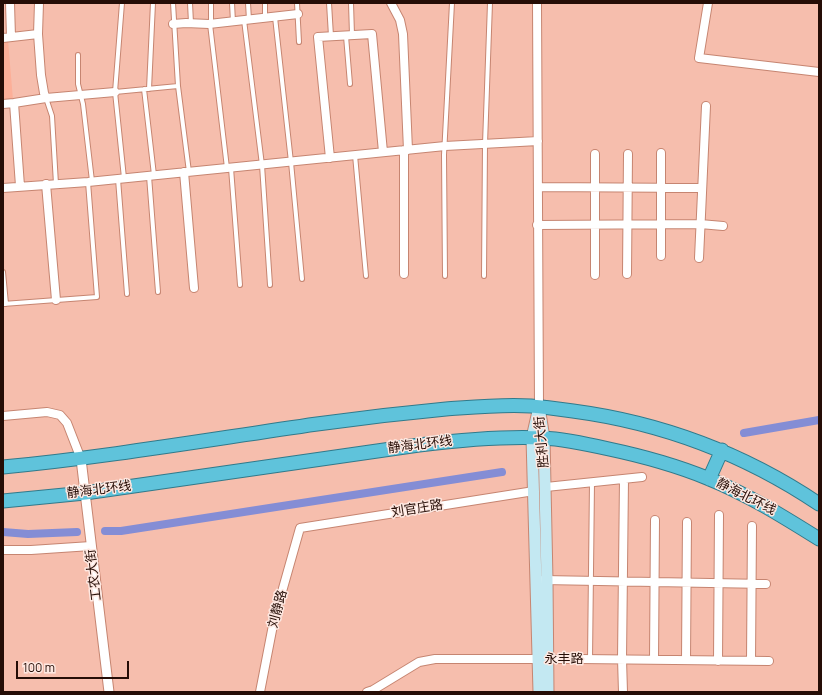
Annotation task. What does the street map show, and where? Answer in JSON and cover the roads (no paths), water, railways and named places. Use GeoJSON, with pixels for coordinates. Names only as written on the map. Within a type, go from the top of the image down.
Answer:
{"type":"FeatureCollection","features":[{"type":"Feature","properties":{"kind":"highway"},"geometry":{"type":"LineString","coordinates":[[3,467],[57,462],[396,414],[469,407],[519,406],[596,414],[658,428],[683,436],[722,450],[767,473],[819,504]]}},
{"type":"Feature","properties":{"kind":"highway","name":"静海北环线"},"geometry":{"type":"LineString","coordinates":[[3,501],[85,493],[419,445],[458,441],[538,438],[593,445],[634,454],[673,466],[709,479],[764,506],[819,539]]}},
{"type":"Feature","properties":{"kind":"highway"},"geometry":{"type":"LineString","coordinates":[[709,479],[722,450]]}},
{"type":"Feature","properties":{"kind":"main road","name":"胜利大街"},"geometry":{"type":"LineString","coordinates":[[539,407],[534,490],[542,580]]}},
{"type":"Feature","properties":{"kind":"main road","name":"胜利大街"},"geometry":{"type":"LineString","coordinates":[[538,438],[546,487],[542,580],[543,659],[539,692]]}},
{"type":"Feature","properties":{"kind":"main road","name":"胜利大街"},"geometry":{"type":"LineString","coordinates":[[543,659],[548,692]]}},
{"type":"Feature","properties":{"kind":"street"},"geometry":{"type":"LineString","coordinates":[[10,3],[7,38],[38,34]]}},
{"type":"Feature","properties":{"kind":"street"},"geometry":{"type":"LineString","coordinates":[[39,3],[38,34],[41,75],[46,98]]}},
{"type":"Feature","properties":{"kind":"street"},"geometry":{"type":"LineString","coordinates":[[391,3],[400,20],[403,34],[406,150],[404,274]]}},
{"type":"Feature","properties":{"kind":"street"},"geometry":{"type":"LineString","coordinates":[[538,3],[537,225],[539,407]]}},
{"type":"Feature","properties":{"kind":"street"},"geometry":{"type":"LineString","coordinates":[[708,3],[699,58],[819,72]]}},
{"type":"Feature","properties":{"kind":"street"},"geometry":{"type":"LineString","coordinates":[[173,24],[211,24],[298,14]]}},
{"type":"Feature","properties":{"kind":"street"},"geometry":{"type":"LineString","coordinates":[[330,158],[318,37],[372,34],[383,152]]}},
{"type":"Feature","properties":{"kind":"street"},"geometry":{"type":"LineString","coordinates":[[3,104],[81,94],[115,92]]}},
{"type":"Feature","properties":{"kind":"street"},"geometry":{"type":"LineString","coordinates":[[14,103],[20,186]]}},
{"type":"Feature","properties":{"kind":"street"},"geometry":{"type":"LineString","coordinates":[[699,258],[701,188],[706,106]]}},
{"type":"Feature","properties":{"kind":"street"},"geometry":{"type":"LineString","coordinates":[[3,188],[262,165],[445,146],[538,141]]}},
{"type":"Feature","properties":{"kind":"street"},"geometry":{"type":"LineString","coordinates":[[661,153],[661,256]]}},
{"type":"Feature","properties":{"kind":"street"},"geometry":{"type":"LineString","coordinates":[[595,154],[595,275]]}},
{"type":"Feature","properties":{"kind":"street"},"geometry":{"type":"LineString","coordinates":[[627,274],[628,154]]}},
{"type":"Feature","properties":{"kind":"street"},"geometry":{"type":"LineString","coordinates":[[186,172],[194,288]]}},
{"type":"Feature","properties":{"kind":"street"},"geometry":{"type":"LineString","coordinates":[[46,184],[56,300]]}},
{"type":"Feature","properties":{"kind":"street"},"geometry":{"type":"LineString","coordinates":[[538,187],[701,188]]}},
{"type":"Feature","properties":{"kind":"street"},"geometry":{"type":"LineString","coordinates":[[537,225],[700,224],[723,226]]}},
{"type":"Feature","properties":{"kind":"street"},"geometry":{"type":"LineString","coordinates":[[3,416],[47,412],[60,415],[67,423],[81,458]]}},
{"type":"Feature","properties":{"kind":"street","name":"工农大街"},"geometry":{"type":"LineString","coordinates":[[81,458],[109,692]]}},
{"type":"Feature","properties":{"kind":"street"},"geometry":{"type":"LineString","coordinates":[[546,487],[642,477]]}},
{"type":"Feature","properties":{"kind":"street"},"geometry":{"type":"LineString","coordinates":[[623,692],[622,581],[624,479]]}},
{"type":"Feature","properties":{"kind":"street","name":"刘官庄路"},"geometry":{"type":"LineString","coordinates":[[300,528],[534,490]]}},
{"type":"Feature","properties":{"kind":"street"},"geometry":{"type":"LineString","coordinates":[[718,660],[719,515]]}},
{"type":"Feature","properties":{"kind":"street"},"geometry":{"type":"LineString","coordinates":[[654,660],[655,520]]}},
{"type":"Feature","properties":{"kind":"street"},"geometry":{"type":"LineString","coordinates":[[686,660],[687,522]]}},
{"type":"Feature","properties":{"kind":"street"},"geometry":{"type":"LineString","coordinates":[[750,661],[752,526]]}},
{"type":"Feature","properties":{"kind":"street","name":"刘静路"},"geometry":{"type":"LineString","coordinates":[[260,692],[274,620],[300,528]]}},
{"type":"Feature","properties":{"kind":"street"},"geometry":{"type":"LineString","coordinates":[[3,550],[31,550],[91,546]]}},
{"type":"Feature","properties":{"kind":"street"},"geometry":{"type":"LineString","coordinates":[[542,580],[766,584]]}},
{"type":"Feature","properties":{"kind":"street","name":"永丰路"},"geometry":{"type":"LineString","coordinates":[[367,692],[373,690],[419,662],[435,659],[769,661]]}},
{"type":"Feature","properties":{"kind":"lane"},"geometry":{"type":"LineString","coordinates":[[122,3],[115,92],[127,294]]}},
{"type":"Feature","properties":{"kind":"lane"},"geometry":{"type":"LineString","coordinates":[[153,3],[147,89],[158,292]]}},
{"type":"Feature","properties":{"kind":"lane"},"geometry":{"type":"LineString","coordinates":[[173,3],[173,24],[186,172]]}},
{"type":"Feature","properties":{"kind":"lane"},"geometry":{"type":"LineString","coordinates":[[190,3],[191,23]]}},
{"type":"Feature","properties":{"kind":"lane"},"geometry":{"type":"LineString","coordinates":[[211,3],[211,24],[229,168],[240,285]]}},
{"type":"Feature","properties":{"kind":"lane"},"geometry":{"type":"LineString","coordinates":[[232,3],[233,22]]}},
{"type":"Feature","properties":{"kind":"lane"},"geometry":{"type":"LineString","coordinates":[[248,3],[247,20],[262,165],[270,285]]}},
{"type":"Feature","properties":{"kind":"lane"},"geometry":{"type":"LineString","coordinates":[[265,3],[265,18]]}},
{"type":"Feature","properties":{"kind":"lane"},"geometry":{"type":"LineString","coordinates":[[297,3],[299,42]]}},
{"type":"Feature","properties":{"kind":"lane"},"geometry":{"type":"LineString","coordinates":[[329,3],[331,36]]}},
{"type":"Feature","properties":{"kind":"lane"},"geometry":{"type":"LineString","coordinates":[[350,84],[349,35],[351,3]]}},
{"type":"Feature","properties":{"kind":"lane"},"geometry":{"type":"LineString","coordinates":[[445,276],[444,156],[452,3]]}},
{"type":"Feature","properties":{"kind":"lane"},"geometry":{"type":"LineString","coordinates":[[484,276],[484,144],[490,3]]}},
{"type":"Feature","properties":{"kind":"lane"},"geometry":{"type":"LineString","coordinates":[[275,17],[302,279]]}},
{"type":"Feature","properties":{"kind":"lane"},"geometry":{"type":"LineString","coordinates":[[3,272],[4,304],[97,297],[90,181],[81,94],[78,84],[78,55]]}},
{"type":"Feature","properties":{"kind":"lane"},"geometry":{"type":"LineString","coordinates":[[115,92],[178,86]]}},
{"type":"Feature","properties":{"kind":"lane"},"geometry":{"type":"LineString","coordinates":[[46,98],[52,116],[56,184]]}},
{"type":"Feature","properties":{"kind":"lane"},"geometry":{"type":"LineString","coordinates":[[355,155],[366,276]]}},
{"type":"Feature","properties":{"kind":"lane"},"geometry":{"type":"LineString","coordinates":[[590,659],[592,482]]}},
{"type":"Feature","properties":{"kind":"waterway"},"geometry":{"type":"LineString","coordinates":[[744,433],[819,420]]}},
{"type":"Feature","properties":{"kind":"waterway"},"geometry":{"type":"LineString","coordinates":[[105,531],[121,531],[502,472]]}},
{"type":"Feature","properties":{"kind":"waterway"},"geometry":{"type":"LineString","coordinates":[[3,532],[28,534],[77,532]]}}]}
